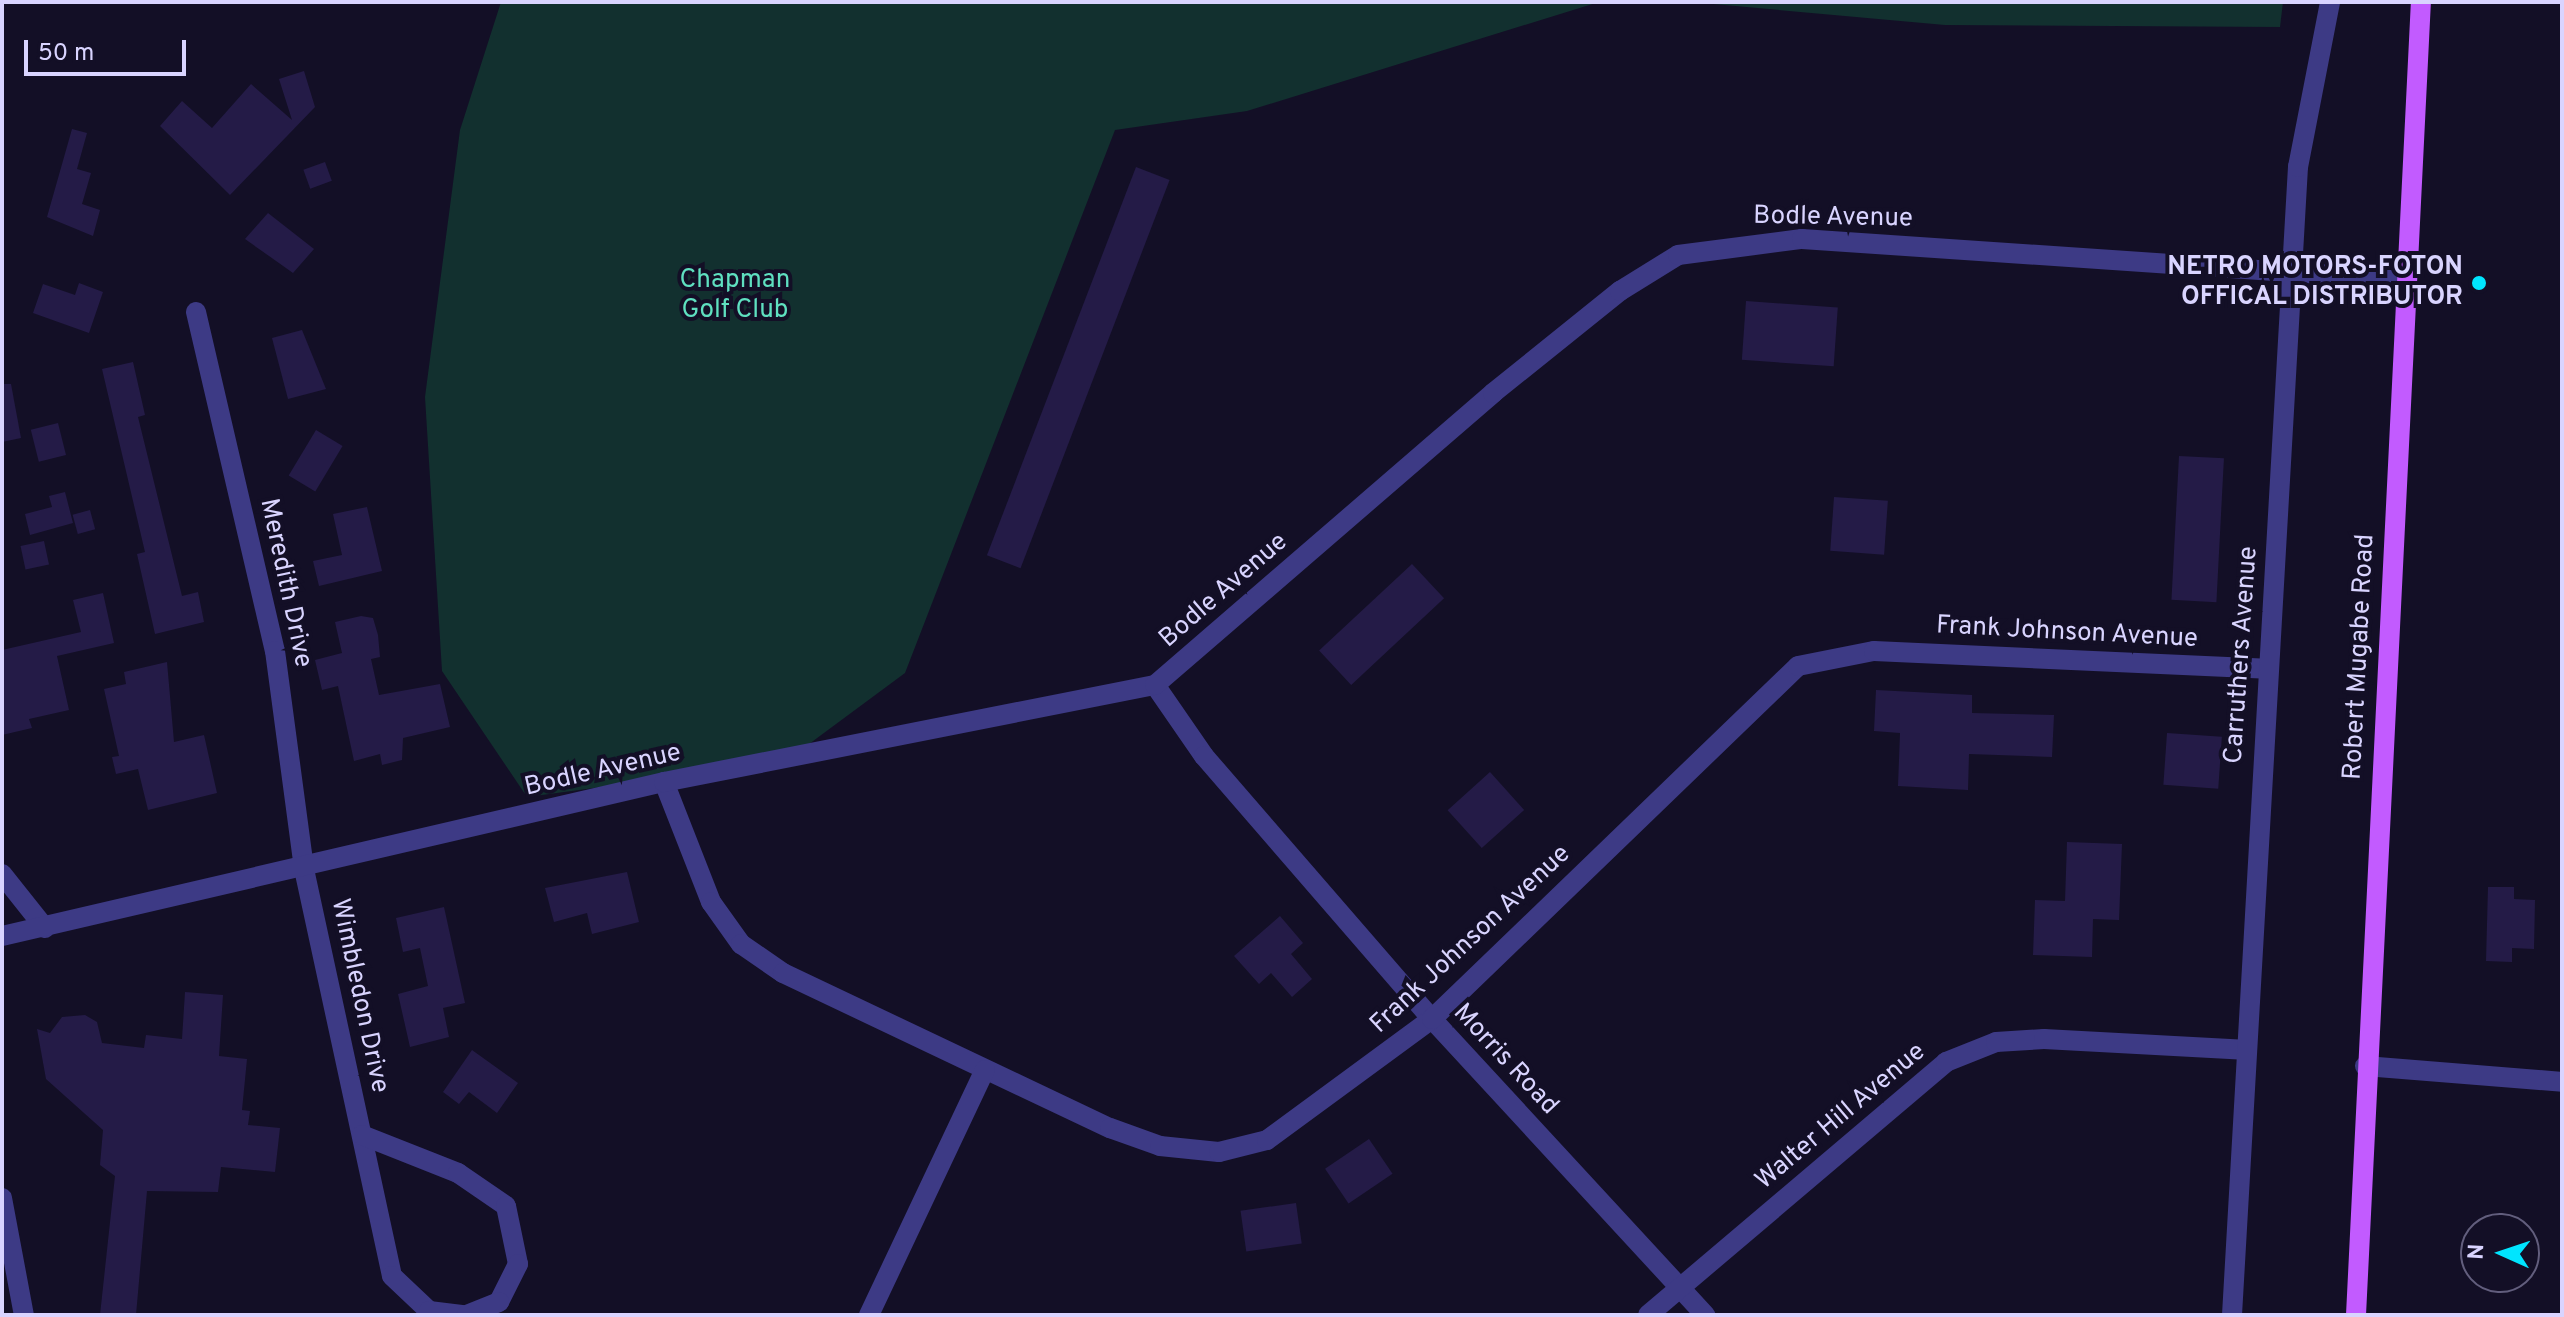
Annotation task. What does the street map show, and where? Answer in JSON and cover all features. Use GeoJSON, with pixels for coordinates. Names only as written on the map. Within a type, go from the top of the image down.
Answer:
{"type":"FeatureCollection","features":[{"type":"Feature","properties":{"kind":"main road","name":"Robert Mugabe Road"},"geometry":{"type":"LineString","coordinates":[[2356,1315],[2365,1066],[2421,2]]}},
{"type":"Feature","properties":{"kind":"street","name":"Carruthers Avenue"},"geometry":{"type":"LineString","coordinates":[[2232,1315],[2244,1050],[2298,167],[2330,2]]}},
{"type":"Feature","properties":{"kind":"street","name":"Bodle Avenue"},"geometry":{"type":"LineString","coordinates":[[2,936],[304,869],[664,782],[1155,685],[1493,393],[1620,291],[1678,255],[1802,239],[2406,280]]}},
{"type":"Feature","properties":{"kind":"street","name":"Meredith Drive"},"geometry":{"type":"LineString","coordinates":[[196,312],[275,651],[304,869]]}},
{"type":"Feature","properties":{"kind":"street","name":"Frank Johnson Avenue"},"geometry":{"type":"LineString","coordinates":[[664,782],[711,902],[741,944],[827,998],[985,1070],[1160,1146],[1219,1152],[1267,1140],[1432,1019],[1798,666],[1874,651],[2267,669]]}},
{"type":"Feature","properties":{"kind":"street","name":"Morris Road"},"geometry":{"type":"LineString","coordinates":[[1155,685],[1204,756],[1432,1019],[1705,1315]]}},
{"type":"Feature","properties":{"kind":"street","name":"Wimbledon Drive"},"geometry":{"type":"LineString","coordinates":[[304,869],[392,1276],[429,1311],[465,1315],[499,1302],[518,1264],[506,1206],[458,1173],[362,1135]]}},
{"type":"Feature","properties":{"kind":"street"},"geometry":{"type":"LineString","coordinates":[[2,874],[45,928]]}},
{"type":"Feature","properties":{"kind":"street","name":"Walter Hill Avenue"},"geometry":{"type":"LineString","coordinates":[[1648,1315],[1946,1062],[1996,1042],[2044,1039],[2244,1050]]}},
{"type":"Feature","properties":{"kind":"street"},"geometry":{"type":"LineString","coordinates":[[2365,1066],[2562,1082]]}},
{"type":"Feature","properties":{"kind":"street"},"geometry":{"type":"LineString","coordinates":[[869,1315],[985,1070]]}},
{"type":"Feature","properties":{"kind":"street"},"geometry":{"type":"LineString","coordinates":[[2,1198],[24,1315]]}},
{"type":"Feature","properties":{"kind":"green space","name":"Chapman Golf Club"},"geometry":{"type":"Polygon","coordinates":[[[501,2],[1599,2],[1247,111],[1115,130],[905,673],[805,747],[668,778],[527,797],[442,671],[425,397],[460,130],[501,2]]]}},
{"type":"Feature","properties":{"kind":"green space"},"geometry":{"type":"Polygon","coordinates":[[[1691,2],[2283,2],[2280,27],[1945,25],[1691,2]]]}},
{"type":"Feature","properties":{"kind":"building"},"geometry":{"type":"Polygon","coordinates":[[[304,71],[315,107],[230,195],[160,126],[182,101],[212,128],[251,84],[292,120],[279,79],[304,71]]]}},
{"type":"Feature","properties":{"kind":"building"},"geometry":{"type":"Polygon","coordinates":[[[72,129],[87,133],[77,169],[91,173],[82,204],[100,210],[93,236],[47,217],[72,129]]]}},
{"type":"Feature","properties":{"kind":"building"},"geometry":{"type":"Polygon","coordinates":[[[325,162],[332,181],[310,189],[303,170],[325,162]]]}},
{"type":"Feature","properties":{"kind":"building"},"geometry":{"type":"Polygon","coordinates":[[[1136,167],[1170,180],[1021,568],[987,555],[1136,167]]]}},
{"type":"Feature","properties":{"kind":"building"},"geometry":{"type":"Polygon","coordinates":[[[268,213],[314,249],[293,273],[245,239],[268,213]]]}},
{"type":"Feature","properties":{"kind":"building"},"geometry":{"type":"Polygon","coordinates":[[[79,283],[103,292],[89,333],[33,313],[43,284],[75,295],[79,283]]]}},
{"type":"Feature","properties":{"kind":"building"},"geometry":{"type":"Polygon","coordinates":[[[1746,301],[1838,307],[1834,366],[1742,360],[1746,301]]]}},
{"type":"Feature","properties":{"kind":"building"},"geometry":{"type":"Polygon","coordinates":[[[302,330],[326,389],[288,399],[272,338],[302,330]]]}},
{"type":"Feature","properties":{"kind":"building"},"geometry":{"type":"Polygon","coordinates":[[[133,362],[145,415],[138,417],[182,596],[198,592],[204,622],[155,634],[137,554],[145,552],[102,369],[133,362]]]}},
{"type":"Feature","properties":{"kind":"building"},"geometry":{"type":"Polygon","coordinates":[[[2,384],[11,384],[21,438],[2,442],[2,384]]]}},
{"type":"Feature","properties":{"kind":"building"},"geometry":{"type":"Polygon","coordinates":[[[58,423],[66,455],[39,462],[31,430],[58,423]]]}},
{"type":"Feature","properties":{"kind":"building"},"geometry":{"type":"Polygon","coordinates":[[[316,430],[343,446],[315,491],[289,475],[316,430]]]}},
{"type":"Feature","properties":{"kind":"building"},"geometry":{"type":"Polygon","coordinates":[[[2179,456],[2224,458],[2216,602],[2171,600],[2179,456]]]}},
{"type":"Feature","properties":{"kind":"building"},"geometry":{"type":"Polygon","coordinates":[[[65,492],[73,523],[30,535],[25,514],[52,507],[49,496],[65,492]]]}},
{"type":"Feature","properties":{"kind":"building"},"geometry":{"type":"Polygon","coordinates":[[[1834,497],[1888,501],[1884,555],[1830,551],[1834,497]]]}},
{"type":"Feature","properties":{"kind":"building"},"geometry":{"type":"Polygon","coordinates":[[[367,507],[382,571],[319,586],[313,561],[342,555],[333,514],[367,507]]]}},
{"type":"Feature","properties":{"kind":"building"},"geometry":{"type":"Polygon","coordinates":[[[90,510],[95,529],[78,534],[73,515],[90,510]]]}},
{"type":"Feature","properties":{"kind":"building"},"geometry":{"type":"Polygon","coordinates":[[[44,541],[49,564],[26,569],[21,546],[44,541]]]}},
{"type":"Feature","properties":{"kind":"building"},"geometry":{"type":"Polygon","coordinates":[[[1412,564],[1444,598],[1351,685],[1319,651],[1412,564]]]}},
{"type":"Feature","properties":{"kind":"building"},"geometry":{"type":"Polygon","coordinates":[[[103,593],[114,643],[57,656],[69,710],[29,719],[32,728],[2,735],[2,650],[81,632],[73,600],[103,593]]]}},
{"type":"Feature","properties":{"kind":"building"},"geometry":{"type":"Polygon","coordinates":[[[361,616],[373,618],[378,635],[380,657],[371,659],[379,695],[440,684],[450,727],[403,738],[402,760],[382,765],[380,754],[354,761],[338,686],[322,690],[315,660],[342,653],[335,622],[361,616]]]}},
{"type":"Feature","properties":{"kind":"building"},"geometry":{"type":"Polygon","coordinates":[[[167,662],[174,742],[204,735],[217,793],[148,810],[138,769],[116,774],[112,757],[119,756],[104,689],[126,684],[124,672],[167,662]]]}},
{"type":"Feature","properties":{"kind":"building"},"geometry":{"type":"Polygon","coordinates":[[[1876,690],[1972,695],[1972,713],[2054,715],[2052,757],[1969,754],[1968,790],[1898,786],[1900,733],[1874,731],[1876,690]]]}},
{"type":"Feature","properties":{"kind":"building"},"geometry":{"type":"Polygon","coordinates":[[[2167,733],[2222,737],[2218,789],[2163,785],[2167,733]]]}},
{"type":"Feature","properties":{"kind":"building"},"geometry":{"type":"Polygon","coordinates":[[[1490,772],[1524,810],[1482,848],[1448,810],[1490,772]]]}},
{"type":"Feature","properties":{"kind":"building"},"geometry":{"type":"Polygon","coordinates":[[[2067,842],[2122,844],[2119,920],[2093,919],[2092,957],[2033,955],[2035,900],[2065,901],[2067,842]]]}},
{"type":"Feature","properties":{"kind":"building"},"geometry":{"type":"Polygon","coordinates":[[[627,872],[639,922],[592,934],[587,913],[554,922],[545,888],[627,872]]]}},
{"type":"Feature","properties":{"kind":"building"},"geometry":{"type":"Polygon","coordinates":[[[2488,887],[2514,887],[2514,899],[2535,900],[2534,949],[2512,948],[2512,962],[2486,961],[2488,887]]]}},
{"type":"Feature","properties":{"kind":"building"},"geometry":{"type":"Polygon","coordinates":[[[444,907],[465,1003],[443,1008],[449,1037],[410,1047],[398,994],[428,986],[420,948],[403,952],[396,918],[444,907]]]}},
{"type":"Feature","properties":{"kind":"building"},"geometry":{"type":"Polygon","coordinates":[[[1280,916],[1303,943],[1291,954],[1312,979],[1292,997],[1271,973],[1259,984],[1234,956],[1280,916]]]}},
{"type":"Feature","properties":{"kind":"building"},"geometry":{"type":"Polygon","coordinates":[[[185,992],[223,995],[219,1056],[247,1059],[242,1110],[250,1111],[248,1125],[280,1128],[275,1172],[221,1167],[218,1192],[147,1191],[136,1315],[100,1315],[115,1176],[100,1165],[103,1130],[46,1079],[37,1029],[50,1033],[62,1017],[85,1015],[97,1022],[102,1043],[144,1048],[146,1035],[182,1039],[185,992]]]}},
{"type":"Feature","properties":{"kind":"building"},"geometry":{"type":"Polygon","coordinates":[[[472,1050],[518,1083],[497,1113],[469,1092],[459,1104],[443,1092],[472,1050]]]}},
{"type":"Feature","properties":{"kind":"building"},"geometry":{"type":"Polygon","coordinates":[[[1369,1139],[1392,1174],[1349,1203],[1325,1169],[1369,1139]]]}},
{"type":"Feature","properties":{"kind":"building"},"geometry":{"type":"Polygon","coordinates":[[[1296,1203],[1302,1244],[1246,1251],[1241,1211],[1296,1203]]]}},
{"type":"Feature","properties":{"kind":"place","name":"NETRO MOTORS-FOTON OFFICAL DISTRIBUTOR"},"geometry":{"type":"Point","coordinates":[2479,283]}}]}
